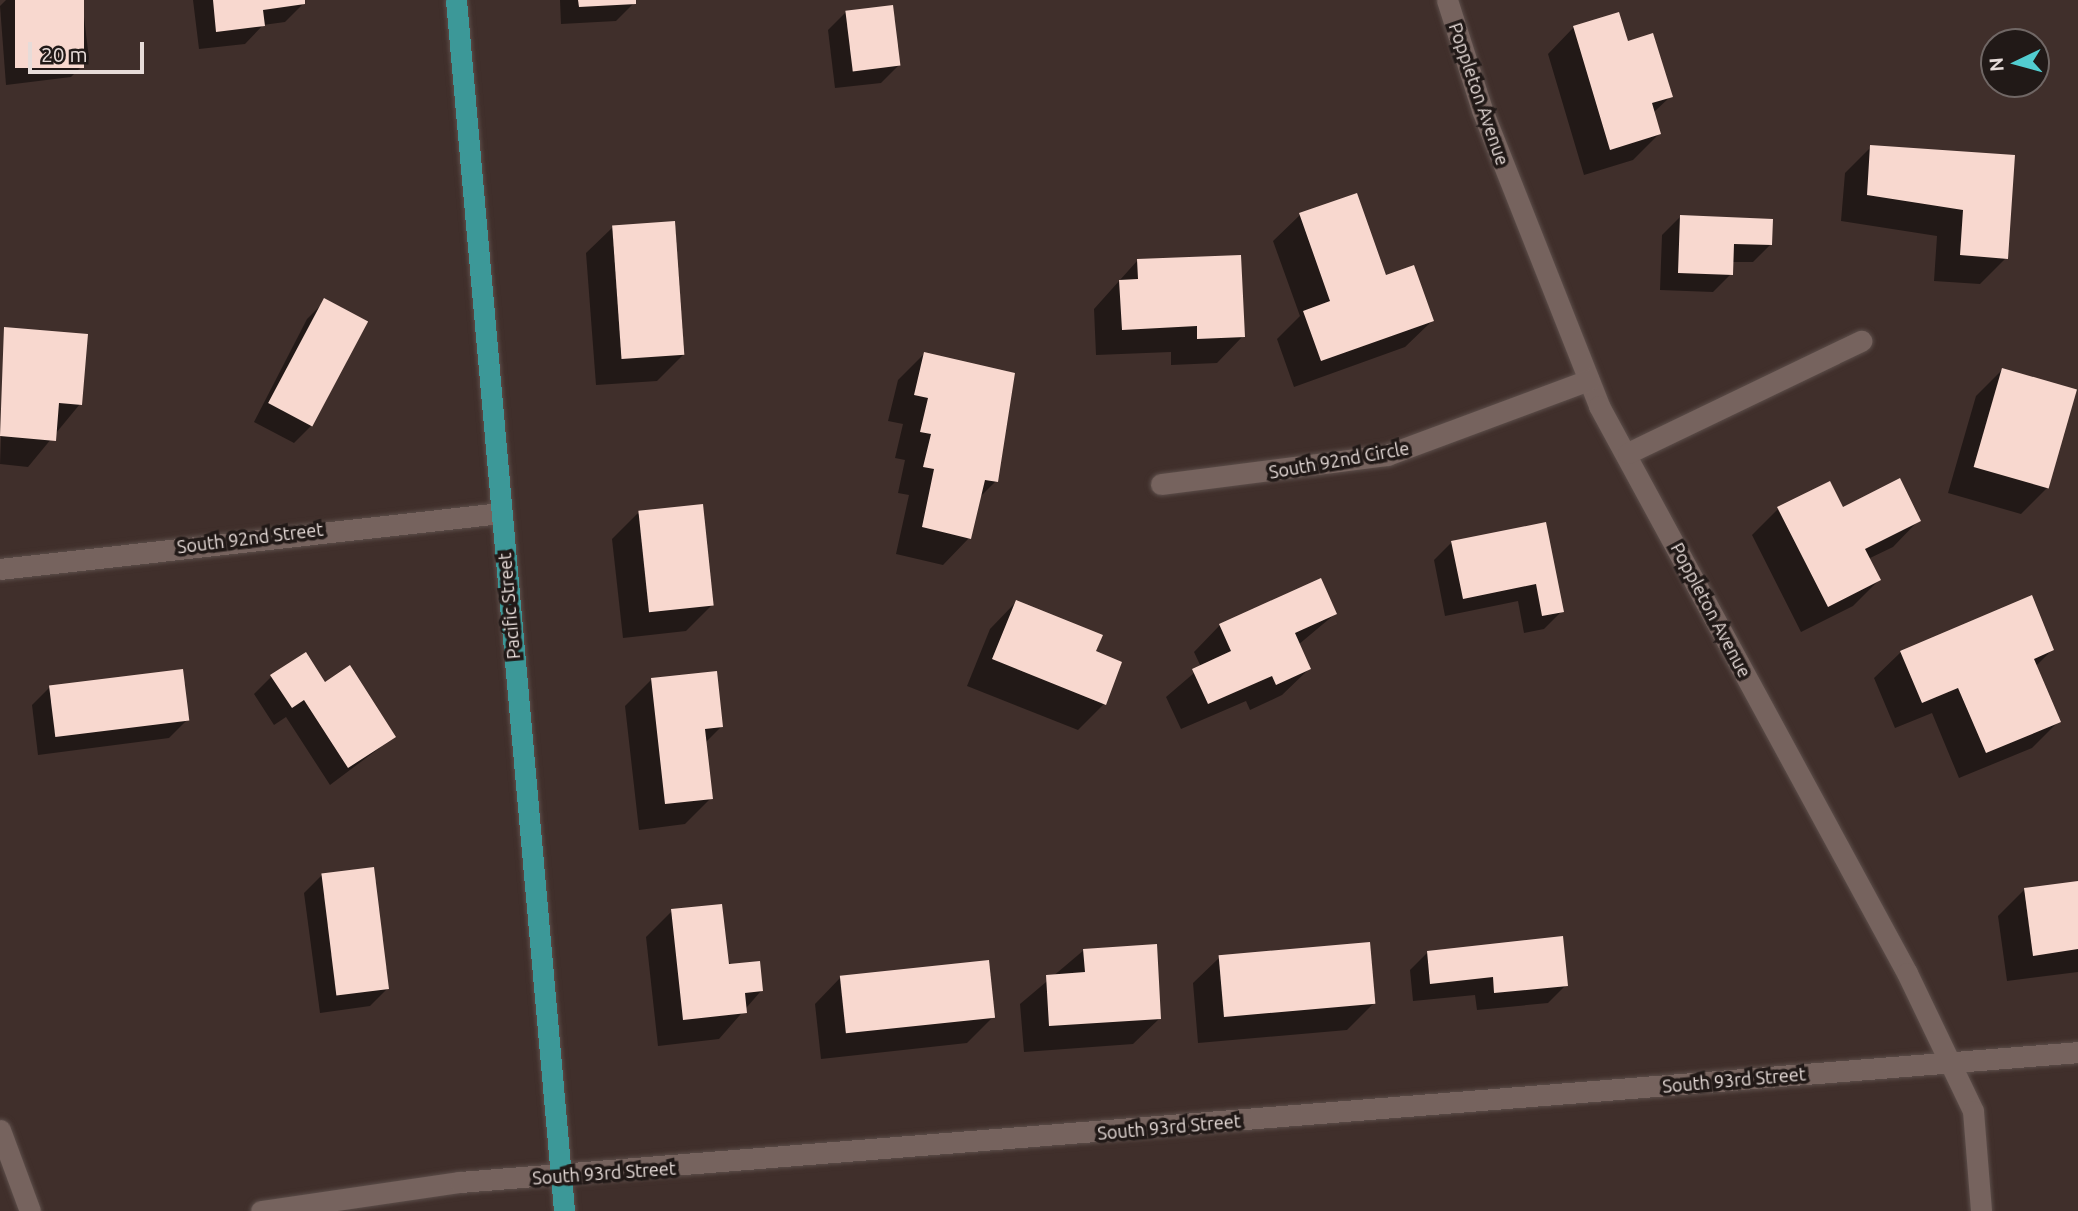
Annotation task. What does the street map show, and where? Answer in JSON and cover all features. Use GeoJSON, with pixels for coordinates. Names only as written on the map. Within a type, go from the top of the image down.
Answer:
{"type":"FeatureCollection","features":[{"type":"Feature","properties":{"kind":"main road","name":"Pacific Street"},"geometry":{"type":"LineString","coordinates":[[456,0],[564,1211]]}},
{"type":"Feature","properties":{"kind":"street","name":"Poppleton Avenue"},"geometry":{"type":"LineString","coordinates":[[1447,0],[1482,110],[1589,380],[1973,1111],[1981,1211]]}},
{"type":"Feature","properties":{"kind":"street"},"geometry":{"type":"LineString","coordinates":[[1628,453],[1861,341]]}},
{"type":"Feature","properties":{"kind":"street","name":"South 92nd Circle"},"geometry":{"type":"LineString","coordinates":[[1161,484],[1387,455],[1589,380]]}},
{"type":"Feature","properties":{"kind":"street","name":"South 92nd Street"},"geometry":{"type":"LineString","coordinates":[[0,569],[501,513]]}},
{"type":"Feature","properties":{"kind":"street","name":"South 93rd Street"},"geometry":{"type":"LineString","coordinates":[[261,1211],[460,1182],[561,1177],[2078,1052]]}},
{"type":"Feature","properties":{"kind":"street"},"geometry":{"type":"LineString","coordinates":[[0,1129],[30,1211]]}},
{"type":"Feature","properties":{"kind":"building"},"geometry":{"type":"Polygon","coordinates":[[[15,0],[84,0],[84,68],[15,68],[15,0]]]}},
{"type":"Feature","properties":{"kind":"building"},"geometry":{"type":"Polygon","coordinates":[[[213,0],[305,0],[305,4],[263,10],[265,26],[216,32],[213,0]]]}},
{"type":"Feature","properties":{"kind":"building"},"geometry":{"type":"Polygon","coordinates":[[[578,0],[636,0],[636,4],[579,7],[578,0]]]}},
{"type":"Feature","properties":{"kind":"building"},"geometry":{"type":"Polygon","coordinates":[[[893,5],[900,66],[853,71],[845,11],[893,5]]]}},
{"type":"Feature","properties":{"kind":"building"},"geometry":{"type":"Polygon","coordinates":[[[1619,12],[1628,41],[1653,33],[1673,97],[1652,103],[1661,134],[1610,150],[1573,26],[1619,12]]]}},
{"type":"Feature","properties":{"kind":"building"},"geometry":{"type":"Polygon","coordinates":[[[1870,145],[2015,155],[2008,259],[1960,255],[1963,210],[1867,195],[1870,145]]]}},
{"type":"Feature","properties":{"kind":"building"},"geometry":{"type":"Polygon","coordinates":[[[1357,193],[1386,275],[1414,265],[1434,321],[1321,361],[1303,311],[1330,301],[1299,213],[1357,193]]]}},
{"type":"Feature","properties":{"kind":"building"},"geometry":{"type":"Polygon","coordinates":[[[1680,215],[1773,219],[1772,245],[1734,244],[1733,275],[1678,273],[1680,215]]]}},
{"type":"Feature","properties":{"kind":"building"},"geometry":{"type":"Polygon","coordinates":[[[675,221],[684,355],[622,359],[612,225],[675,221]]]}},
{"type":"Feature","properties":{"kind":"building"},"geometry":{"type":"Polygon","coordinates":[[[1241,255],[1245,337],[1197,339],[1197,326],[1122,330],[1119,280],[1138,279],[1137,259],[1241,255]]]}},
{"type":"Feature","properties":{"kind":"building"},"geometry":{"type":"Polygon","coordinates":[[[324,298],[368,321],[312,427],[268,403],[324,298]]]}},
{"type":"Feature","properties":{"kind":"building"},"geometry":{"type":"Polygon","coordinates":[[[4,327],[88,334],[82,405],[59,403],[56,441],[0,436],[4,327]]]}},
{"type":"Feature","properties":{"kind":"building"},"geometry":{"type":"Polygon","coordinates":[[[924,352],[1015,373],[998,482],[985,480],[971,539],[922,527],[934,469],[923,467],[931,434],[920,432],[928,398],[914,395],[924,352]]]}},
{"type":"Feature","properties":{"kind":"building"},"geometry":{"type":"Polygon","coordinates":[[[2002,368],[2077,389],[2049,489],[1974,467],[2002,368]]]}},
{"type":"Feature","properties":{"kind":"building"},"geometry":{"type":"Polygon","coordinates":[[[1900,478],[1921,521],[1865,549],[1881,580],[1828,607],[1777,507],[1830,481],[1843,507],[1900,478]]]}},
{"type":"Feature","properties":{"kind":"building"},"geometry":{"type":"Polygon","coordinates":[[[703,504],[714,605],[649,612],[638,511],[703,504]]]}},
{"type":"Feature","properties":{"kind":"building"},"geometry":{"type":"Polygon","coordinates":[[[1546,522],[1564,612],[1542,616],[1536,584],[1463,599],[1451,541],[1546,522]]]}},
{"type":"Feature","properties":{"kind":"building"},"geometry":{"type":"Polygon","coordinates":[[[1321,578],[1337,614],[1295,633],[1311,669],[1276,685],[1272,676],[1208,704],[1192,669],[1231,651],[1219,624],[1321,578]]]}},
{"type":"Feature","properties":{"kind":"building"},"geometry":{"type":"Polygon","coordinates":[[[2032,595],[2054,650],[2034,659],[2061,722],[1986,753],[1958,688],[1922,703],[1900,651],[2032,595]]]}},
{"type":"Feature","properties":{"kind":"building"},"geometry":{"type":"Polygon","coordinates":[[[1016,600],[1103,635],[1096,651],[1122,662],[1106,705],[992,659],[1016,600]]]}},
{"type":"Feature","properties":{"kind":"building"},"geometry":{"type":"Polygon","coordinates":[[[306,652],[325,682],[350,665],[396,737],[348,768],[304,700],[292,708],[270,675],[306,652]]]}},
{"type":"Feature","properties":{"kind":"building"},"geometry":{"type":"Polygon","coordinates":[[[183,669],[189,721],[55,737],[49,685],[183,669]]]}},
{"type":"Feature","properties":{"kind":"building"},"geometry":{"type":"Polygon","coordinates":[[[717,671],[723,727],[705,729],[713,799],[665,804],[651,678],[717,671]]]}},
{"type":"Feature","properties":{"kind":"building"},"geometry":{"type":"Polygon","coordinates":[[[374,867],[389,989],[336,996],[321,873],[374,867]]]}},
{"type":"Feature","properties":{"kind":"building"},"geometry":{"type":"Polygon","coordinates":[[[2078,881],[2078,949],[2033,956],[2024,888],[2078,881]]]}},
{"type":"Feature","properties":{"kind":"building"},"geometry":{"type":"Polygon","coordinates":[[[722,904],[729,964],[760,961],[763,991],[745,993],[747,1013],[683,1020],[671,909],[722,904]]]}},
{"type":"Feature","properties":{"kind":"building"},"geometry":{"type":"Polygon","coordinates":[[[1563,936],[1568,986],[1494,993],[1493,977],[1430,984],[1427,951],[1563,936]]]}},
{"type":"Feature","properties":{"kind":"building"},"geometry":{"type":"Polygon","coordinates":[[[1370,942],[1375,1004],[1224,1017],[1219,955],[1370,942]]]}},
{"type":"Feature","properties":{"kind":"building"},"geometry":{"type":"Polygon","coordinates":[[[1157,944],[1161,1019],[1049,1026],[1046,975],[1085,972],[1083,949],[1157,944]]]}},
{"type":"Feature","properties":{"kind":"building"},"geometry":{"type":"Polygon","coordinates":[[[989,960],[995,1018],[846,1033],[840,976],[989,960]]]}}]}
